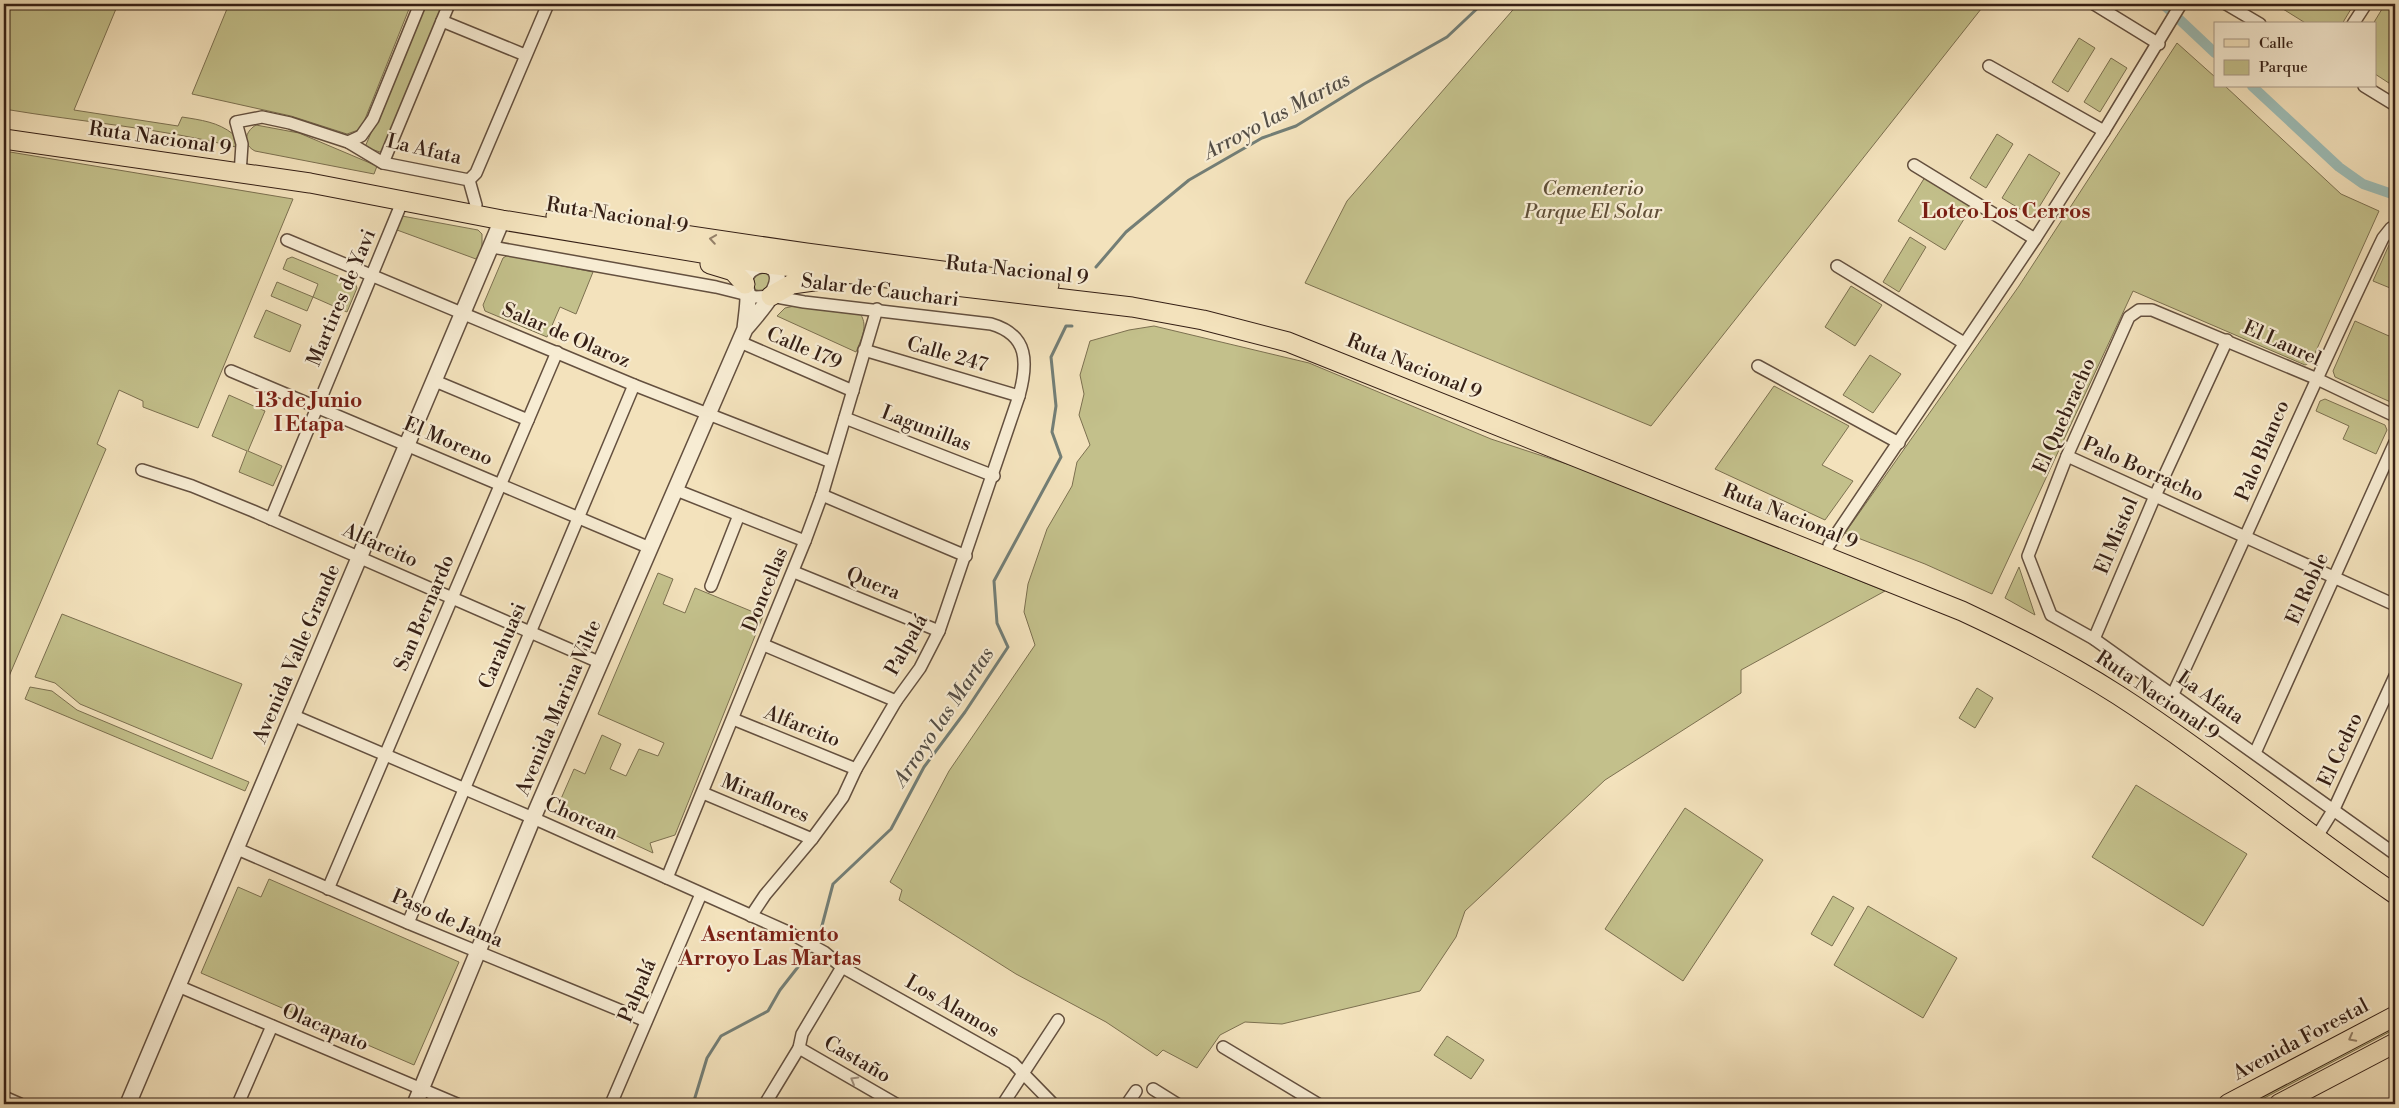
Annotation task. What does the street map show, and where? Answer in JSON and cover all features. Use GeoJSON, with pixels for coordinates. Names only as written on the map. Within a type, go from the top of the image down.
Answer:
{"type":"FeatureCollection","features":[{"type":"Feature","properties":{"kind":"main road","name":"Ruta Nacional 9"},"geometry":{"type":"LineString","coordinates":[[4,138],[310,183],[502,220],[768,264],[1141,308],[1258,332],[1317,352],[1962,611],[2023,640],[2072,666],[2119,695],[2318,834],[2395,880]]}},
{"type":"Feature","properties":{"kind":"main road","name":"Ruta Nacional 9"},"geometry":{"type":"LineString","coordinates":[[310,183],[352,185],[743,244],[1195,306],[1270,324],[1336,348],[2001,615],[2074,654],[2206,740],[2318,834],[2395,894]]}},
{"type":"Feature","properties":{"kind":"main road"},"geometry":{"type":"LineString","coordinates":[[605,238],[626,248],[733,270],[745,281]]}},
{"type":"Feature","properties":{"kind":"main road"},"geometry":{"type":"LineString","coordinates":[[743,244],[768,264],[795,259],[891,268],[909,266]]}},
{"type":"Feature","properties":{"kind":"main road"},"geometry":{"type":"LineString","coordinates":[[770,296],[792,284],[804,281],[883,278]]}},
{"type":"Feature","properties":{"kind":"main road"},"geometry":{"type":"LineString","coordinates":[[2318,834],[2319,846],[2331,858],[2395,905]]}},
{"type":"Feature","properties":{"kind":"main road","name":"Avenida Forestal"},"geometry":{"type":"LineString","coordinates":[[2228,1104],[2395,1016]]}},
{"type":"Feature","properties":{"kind":"main road"},"geometry":{"type":"LineString","coordinates":[[2279,1104],[2395,1043]]}},
{"type":"Feature","properties":{"kind":"street"},"geometry":{"type":"LineString","coordinates":[[348,142],[361,136],[373,119],[420,4]]}},
{"type":"Feature","properties":{"kind":"street"},"geometry":{"type":"LineString","coordinates":[[383,163],[450,4]]}},
{"type":"Feature","properties":{"kind":"street"},"geometry":{"type":"LineString","coordinates":[[469,180],[476,173],[548,4]]}},
{"type":"Feature","properties":{"kind":"street"},"geometry":{"type":"LineString","coordinates":[[2094,4],[2158,44]]}},
{"type":"Feature","properties":{"kind":"street"},"geometry":{"type":"LineString","coordinates":[[1829,545],[2035,239],[2158,44],[2180,4]]}},
{"type":"Feature","properties":{"kind":"street"},"geometry":{"type":"LineString","coordinates":[[2226,4],[2257,22]]}},
{"type":"Feature","properties":{"kind":"street"},"geometry":{"type":"LineString","coordinates":[[2354,22],[2366,4]]}},
{"type":"Feature","properties":{"kind":"street"},"geometry":{"type":"LineString","coordinates":[[442,22],[525,56]]}},
{"type":"Feature","properties":{"kind":"street"},"geometry":{"type":"LineString","coordinates":[[1989,66],[2104,131]]}},
{"type":"Feature","properties":{"kind":"street"},"geometry":{"type":"LineString","coordinates":[[2367,88],[2395,105]]}},
{"type":"Feature","properties":{"kind":"street","name":"La Afata"},"geometry":{"type":"LineString","coordinates":[[240,174],[242,144],[236,122],[262,117],[290,123],[348,142],[383,163],[469,180],[476,205]]}},
{"type":"Feature","properties":{"kind":"street"},"geometry":{"type":"LineString","coordinates":[[1914,164],[2035,239]]}},
{"type":"Feature","properties":{"kind":"street","name":"Martires de Yavi"},"geometry":{"type":"LineString","coordinates":[[270,519],[402,202]]}},
{"type":"Feature","properties":{"kind":"street","name":"Avenida Valle Grande"},"geometry":{"type":"LineString","coordinates":[[128,1104],[502,220]]}},
{"type":"Feature","properties":{"kind":"street","name":"Palo Blanco"},"geometry":{"type":"LineString","coordinates":[[2173,694],[2246,537],[2315,378],[2382,238],[2391,228],[2395,228]]}},
{"type":"Feature","properties":{"kind":"street","name":"Salar de Olaroz"},"geometry":{"type":"LineString","coordinates":[[287,240],[371,277],[634,385],[832,462]]}},
{"type":"Feature","properties":{"kind":"street","name":"Salar de Cauchari"},"geometry":{"type":"LineString","coordinates":[[492,247],[716,287],[745,281],[762,298],[770,296],[804,302],[877,309],[991,324],[1005,328],[1013,334],[1020,343],[1024,357]]}},
{"type":"Feature","properties":{"kind":"street"},"geometry":{"type":"LineString","coordinates":[[716,287],[745,281],[758,265],[768,264]]}},
{"type":"Feature","properties":{"kind":"street","name":"Avenida Marina Vilte"},"geometry":{"type":"LineString","coordinates":[[415,1104],[533,818],[742,335],[770,296],[778,279],[776,271],[768,264]]}},
{"type":"Feature","properties":{"kind":"street"},"geometry":{"type":"LineString","coordinates":[[1836,266],[1964,343]]}},
{"type":"Feature","properties":{"kind":"street","name":"Avenida Marina Vilte"},"geometry":{"type":"LineString","coordinates":[[742,335],[745,281]]}},
{"type":"Feature","properties":{"kind":"street","name":"Doncellas"},"geometry":{"type":"LineString","coordinates":[[667,878],[806,541],[822,495],[877,309]]}},
{"type":"Feature","properties":{"kind":"street","name":"El Quebracho"},"geometry":{"type":"LineString","coordinates":[[2028,556],[2067,456],[2129,317],[2139,310],[2152,310]]}},
{"type":"Feature","properties":{"kind":"street","name":"El Laurel"},"geometry":{"type":"LineString","coordinates":[[2152,310],[2315,378],[2395,416]]}},
{"type":"Feature","properties":{"kind":"street","name":"Calle 179"},"geometry":{"type":"LineString","coordinates":[[742,335],[853,391]]}},
{"type":"Feature","properties":{"kind":"street","name":"El Mistol"},"geometry":{"type":"LineString","coordinates":[[2094,639],[2155,496],[2227,340]]}},
{"type":"Feature","properties":{"kind":"street","name":"Calle 247"},"geometry":{"type":"LineString","coordinates":[[864,350],[1019,396]]}},
{"type":"Feature","properties":{"kind":"street","name":"San Bernardo"},"geometry":{"type":"LineString","coordinates":[[328,889],[557,352]]}},
{"type":"Feature","properties":{"kind":"street","name":"Palpalá"},"geometry":{"type":"LineString","coordinates":[[751,916],[765,895],[812,839],[843,797],[856,769],[896,701],[920,668],[939,631],[994,476],[1019,396],[1023,380],[1024,357]]}},
{"type":"Feature","properties":{"kind":"street"},"geometry":{"type":"LineString","coordinates":[[1758,366],[1899,443]]}},
{"type":"Feature","properties":{"kind":"street","name":"El Moreno"},"geometry":{"type":"LineString","coordinates":[[231,371],[316,408],[408,444],[650,548]]}},
{"type":"Feature","properties":{"kind":"street"},"geometry":{"type":"LineString","coordinates":[[435,382],[528,420]]}},
{"type":"Feature","properties":{"kind":"street","name":"Carahuasi"},"geometry":{"type":"LineString","coordinates":[[408,923],[634,385]]}},
{"type":"Feature","properties":{"kind":"street","name":"Lagunillas"},"geometry":{"type":"LineString","coordinates":[[845,418],[994,476]]}},
{"type":"Feature","properties":{"kind":"street","name":"El Roble"},"geometry":{"type":"LineString","coordinates":[[2255,753],[2395,442]]}},
{"type":"Feature","properties":{"kind":"street","name":"Palo Borracho"},"geometry":{"type":"LineString","coordinates":[[2067,456],[2395,605]]}},
{"type":"Feature","properties":{"kind":"street","name":"Alfarcito"},"geometry":{"type":"LineString","coordinates":[[142,470],[192,486],[360,557],[601,663]]}},
{"type":"Feature","properties":{"kind":"street"},"geometry":{"type":"LineString","coordinates":[[676,490],[806,541]]}},
{"type":"Feature","properties":{"kind":"street"},"geometry":{"type":"LineString","coordinates":[[822,495],[966,556]]}},
{"type":"Feature","properties":{"kind":"street"},"geometry":{"type":"LineString","coordinates":[[711,586],[739,515]]}},
{"type":"Feature","properties":{"kind":"street","name":"La Afata"},"geometry":{"type":"LineString","coordinates":[[2028,556],[2051,615],[2094,639],[2395,854]]}},
{"type":"Feature","properties":{"kind":"street","name":"Quera"},"geometry":{"type":"LineString","coordinates":[[794,572],[939,631]]}},
{"type":"Feature","properties":{"kind":"street"},"geometry":{"type":"LineString","coordinates":[[764,645],[896,701]]}},
{"type":"Feature","properties":{"kind":"street","name":"El Cedro"},"geometry":{"type":"LineString","coordinates":[[2318,834],[2334,810],[2395,676]]}},
{"type":"Feature","properties":{"kind":"street","name":"Chorcan"},"geometry":{"type":"LineString","coordinates":[[292,715],[533,818],[788,932],[824,952]]}},
{"type":"Feature","properties":{"kind":"street","name":"Alfarcito"},"geometry":{"type":"LineString","coordinates":[[733,719],[856,769]]}},
{"type":"Feature","properties":{"kind":"street","name":"Miraflores"},"geometry":{"type":"LineString","coordinates":[[703,793],[812,839]]}},
{"type":"Feature","properties":{"kind":"street","name":"Paso de Jama"},"geometry":{"type":"LineString","coordinates":[[236,848],[408,923],[646,1021]]}},
{"type":"Feature","properties":{"kind":"street","name":"Palpalá"},"geometry":{"type":"LineString","coordinates":[[612,1104],[701,894]]}},
{"type":"Feature","properties":{"kind":"street","name":"Los Alamos"},"geometry":{"type":"LineString","coordinates":[[824,952],[842,967],[1013,1063],[1053,1104]]}},
{"type":"Feature","properties":{"kind":"street"},"geometry":{"type":"LineString","coordinates":[[766,1104],[799,1048],[802,1034],[842,967]]}},
{"type":"Feature","properties":{"kind":"street","name":"Olacapato"},"geometry":{"type":"LineString","coordinates":[[178,986],[457,1104]]}},
{"type":"Feature","properties":{"kind":"street"},"geometry":{"type":"LineString","coordinates":[[1003,1104],[1058,1020]]}},
{"type":"Feature","properties":{"kind":"street"},"geometry":{"type":"LineString","coordinates":[[238,1104],[272,1026]]}},
{"type":"Feature","properties":{"kind":"street"},"geometry":{"type":"LineString","coordinates":[[1223,1047],[1318,1104]]}},
{"type":"Feature","properties":{"kind":"street","name":"Castaño"},"geometry":{"type":"LineString","coordinates":[[799,1048],[896,1104]]}},
{"type":"Feature","properties":{"kind":"street"},"geometry":{"type":"LineString","coordinates":[[1153,1089],[1177,1104]]}},
{"type":"Feature","properties":{"kind":"street"},"geometry":{"type":"LineString","coordinates":[[1126,1104],[1136,1092]]}},
{"type":"Feature","properties":{"kind":"street"},"geometry":{"type":"LineString","coordinates":[[4,1097],[20,1104]]}},
{"type":"Feature","properties":{"kind":"green space"},"geometry":{"type":"Polygon","coordinates":[[[8,4],[118,4],[74,110],[178,126],[182,117],[203,121],[215,124],[233,134],[236,147],[149,130],[4,109],[4,14],[8,4]]]}},
{"type":"Feature","properties":{"kind":"green space"},"geometry":{"type":"Polygon","coordinates":[[[229,4],[411,4],[361,129],[347,134],[291,116],[192,94],[229,4]]]}},
{"type":"Feature","properties":{"kind":"green space"},"geometry":{"type":"Polygon","coordinates":[[[426,4],[446,4],[383,153],[365,147],[426,4]]]}},
{"type":"Feature","properties":{"kind":"green space","name":"Cementerio Parque El Solar"},"geometry":{"type":"Polygon","coordinates":[[[1518,4],[1985,4],[1651,426],[1305,283],[1347,201],[1518,4]]]}},
{"type":"Feature","properties":{"kind":"green space"},"geometry":{"type":"Polygon","coordinates":[[[2275,4],[2354,4],[2343,22],[2304,22],[2275,4]]]}},
{"type":"Feature","properties":{"kind":"green space"},"geometry":{"type":"Polygon","coordinates":[[[2385,4],[2395,4],[2395,87],[2376,75],[2376,22],[2374,22],[2385,4]]]}},
{"type":"Feature","properties":{"kind":"green space"},"geometry":{"type":"Polygon","coordinates":[[[2079,38],[2095,48],[2068,92],[2052,82],[2079,38]]]}},
{"type":"Feature","properties":{"kind":"green space"},"geometry":{"type":"Polygon","coordinates":[[[2177,43],[2214,76],[2214,88],[2227,88],[2341,194],[2379,211],[2311,362],[2305,365],[2133,291],[1992,594],[1925,564],[1845,533],[2019,286],[2177,43]]]}},
{"type":"Feature","properties":{"kind":"green space"},"geometry":{"type":"Polygon","coordinates":[[[2111,58],[2127,68],[2100,112],[2084,102],[2111,58]]]}},
{"type":"Feature","properties":{"kind":"green space"},"geometry":{"type":"Polygon","coordinates":[[[256,125],[299,133],[377,166],[374,174],[255,151],[248,145],[246,138],[249,131],[256,125]]]}},
{"type":"Feature","properties":{"kind":"green space"},"geometry":{"type":"Polygon","coordinates":[[[1997,134],[2013,144],[1986,188],[1970,178],[1997,134]]]}},
{"type":"Feature","properties":{"kind":"green space"},"geometry":{"type":"Polygon","coordinates":[[[4,151],[293,199],[198,428],[143,407],[143,401],[119,390],[97,444],[106,449],[4,688],[4,151]]]}},
{"type":"Feature","properties":{"kind":"green space"},"geometry":{"type":"Polygon","coordinates":[[[2029,154],[2060,173],[2033,217],[2002,198],[2029,154]]]}},
{"type":"Feature","properties":{"kind":"green space"},"geometry":{"type":"Polygon","coordinates":[[[1925,177],[1972,206],[1945,250],[1898,221],[1925,177]]]}},
{"type":"Feature","properties":{"kind":"green space"},"geometry":{"type":"Polygon","coordinates":[[[402,216],[478,230],[482,234],[482,249],[476,259],[397,230],[402,216]]]}},
{"type":"Feature","properties":{"kind":"green space"},"geometry":{"type":"Polygon","coordinates":[[[1910,237],[1926,247],[1899,292],[1883,282],[1910,237]]]}},
{"type":"Feature","properties":{"kind":"green space"},"geometry":{"type":"Polygon","coordinates":[[[2395,242],[2395,290],[2373,281],[2389,245],[2395,242]]]}},
{"type":"Feature","properties":{"kind":"green space"},"geometry":{"type":"Polygon","coordinates":[[[508,255],[593,272],[576,314],[560,307],[547,337],[485,311],[483,305],[503,258],[508,255]]]}},
{"type":"Feature","properties":{"kind":"green space"},"geometry":{"type":"Polygon","coordinates":[[[292,257],[355,283],[357,288],[347,312],[313,297],[318,284],[283,269],[287,259],[292,257]]]}},
{"type":"Feature","properties":{"kind":"green space"},"geometry":{"type":"Polygon","coordinates":[[[767,270],[773,280],[764,292],[753,289],[751,275],[767,270]]]}},
{"type":"Feature","properties":{"kind":"green space"},"geometry":{"type":"Polygon","coordinates":[[[277,282],[313,297],[307,311],[271,296],[277,282]]]}},
{"type":"Feature","properties":{"kind":"green space"},"geometry":{"type":"Polygon","coordinates":[[[1851,286],[1882,305],[1855,346],[1825,327],[1851,286]]]}},
{"type":"Feature","properties":{"kind":"green space"},"geometry":{"type":"Polygon","coordinates":[[[799,305],[859,312],[864,326],[856,352],[777,316],[785,308],[799,305]]]}},
{"type":"Feature","properties":{"kind":"green space"},"geometry":{"type":"Polygon","coordinates":[[[266,310],[301,325],[290,352],[254,337],[266,310]]]}},
{"type":"Feature","properties":{"kind":"green space"},"geometry":{"type":"Polygon","coordinates":[[[2355,321],[2389,336],[2395,322],[2395,404],[2335,377],[2333,371],[2355,321]]]}},
{"type":"Feature","properties":{"kind":"green space"},"geometry":{"type":"Polygon","coordinates":[[[1154,326],[1309,363],[1491,439],[1579,468],[1885,591],[1741,670],[1741,693],[1605,780],[1465,911],[1456,937],[1420,991],[1282,1024],[1245,1022],[1220,1035],[1197,1068],[1163,1050],[1157,1056],[1106,1022],[1016,974],[899,900],[902,890],[890,882],[949,771],[1035,645],[1024,612],[1028,584],[1047,529],[1072,486],[1077,462],[1090,445],[1079,415],[1084,394],[1080,375],[1090,341],[1129,330],[1154,326]]]}},
{"type":"Feature","properties":{"kind":"green space"},"geometry":{"type":"Polygon","coordinates":[[[1870,355],[1901,374],[1873,413],[1843,395],[1870,355]]]}},
{"type":"Feature","properties":{"kind":"green space"},"geometry":{"type":"Polygon","coordinates":[[[1774,386],[1849,426],[1822,465],[1853,481],[1825,520],[1715,469],[1774,386]]]}},
{"type":"Feature","properties":{"kind":"green space"},"geometry":{"type":"Polygon","coordinates":[[[229,395],[265,411],[248,451],[282,466],[273,486],[239,472],[247,451],[212,436],[229,395]]]}},
{"type":"Feature","properties":{"kind":"green space"},"geometry":{"type":"Polygon","coordinates":[[[2325,399],[2385,425],[2387,430],[2376,454],[2343,439],[2349,426],[2316,411],[2320,401],[2325,399]]]}},
{"type":"Feature","properties":{"kind":"green space"},"geometry":{"type":"Polygon","coordinates":[[[2019,567],[2035,615],[2005,598],[2019,567]]]}},
{"type":"Feature","properties":{"kind":"green space"},"geometry":{"type":"Polygon","coordinates":[[[658,573],[673,579],[663,604],[685,613],[695,588],[763,616],[675,835],[650,843],[653,853],[563,811],[560,801],[574,769],[585,774],[602,735],[621,744],[610,769],[626,776],[639,749],[658,756],[664,743],[598,714],[658,573]]]}},
{"type":"Feature","properties":{"kind":"green space"},"geometry":{"type":"Polygon","coordinates":[[[62,614],[242,684],[212,759],[80,704],[55,683],[35,677],[62,614]]]}},
{"type":"Feature","properties":{"kind":"green space"},"geometry":{"type":"Polygon","coordinates":[[[30,687],[52,691],[77,710],[249,782],[245,791],[25,699],[30,687]]]}},
{"type":"Feature","properties":{"kind":"green space"},"geometry":{"type":"Polygon","coordinates":[[[1977,688],[1993,698],[1975,728],[1959,718],[1977,688]]]}},
{"type":"Feature","properties":{"kind":"green space"},"geometry":{"type":"Polygon","coordinates":[[[2136,785],[2247,854],[2203,926],[2092,857],[2136,785]]]}},
{"type":"Feature","properties":{"kind":"green space"},"geometry":{"type":"Polygon","coordinates":[[[1685,808],[1763,860],[1683,981],[1605,929],[1685,808]]]}},
{"type":"Feature","properties":{"kind":"green space"},"geometry":{"type":"Polygon","coordinates":[[[269,879],[459,962],[414,1065],[201,973],[238,887],[261,897],[269,879]]]}},
{"type":"Feature","properties":{"kind":"green space"},"geometry":{"type":"Polygon","coordinates":[[[1833,896],[1854,908],[1832,946],[1811,934],[1833,896]]]}},
{"type":"Feature","properties":{"kind":"green space"},"geometry":{"type":"Polygon","coordinates":[[[1868,906],[1957,958],[1923,1018],[1834,965],[1868,906]]]}},
{"type":"Feature","properties":{"kind":"green space"},"geometry":{"type":"Polygon","coordinates":[[[2395,1025],[2395,1029],[2253,1104],[2246,1104],[2395,1025]]]}},
{"type":"Feature","properties":{"kind":"green space"},"geometry":{"type":"Polygon","coordinates":[[[1447,1036],[1484,1060],[1471,1079],[1434,1055],[1447,1036]]]}},
{"type":"Feature","properties":{"kind":"waterway","name":"Arroyo las Martas"},"geometry":{"type":"LineString","coordinates":[[1096,267],[1126,232],[1189,180],[1262,138],[1296,126],[1364,84],[1447,37],[1482,4]]}},
{"type":"Feature","properties":{"kind":"waterway"},"geometry":{"type":"LineString","coordinates":[[2163,4],[2214,52]]}},
{"type":"Feature","properties":{"kind":"waterway"},"geometry":{"type":"LineString","coordinates":[[2254,88],[2339,167],[2363,184],[2395,195]]}},
{"type":"Feature","properties":{"kind":"waterway","name":"Arroyo las Martas"},"geometry":{"type":"LineString","coordinates":[[815,944],[819,937],[833,884],[891,829],[924,767],[965,712],[1008,647],[997,623],[994,581],[1061,457],[1052,432],[1056,406],[1051,357],[1066,326],[1072,326]]}},
{"type":"Feature","properties":{"kind":"waterway","name":"Arroyo las Martas"},"geometry":{"type":"LineString","coordinates":[[693,1104],[707,1058],[721,1036],[768,1011],[780,990],[812,949]]}},
{"type":"Feature","properties":{"kind":"district","name":"Loteo Los Cerros"},"geometry":{"type":"Point","coordinates":[2006,212]}},
{"type":"Feature","properties":{"kind":"district","name":"13 de Junio I Etapa"},"geometry":{"type":"Point","coordinates":[309,413]}},
{"type":"Feature","properties":{"kind":"district","name":"Asentamiento Arroyo Las Martas"},"geometry":{"type":"Point","coordinates":[770,947]}}]}
